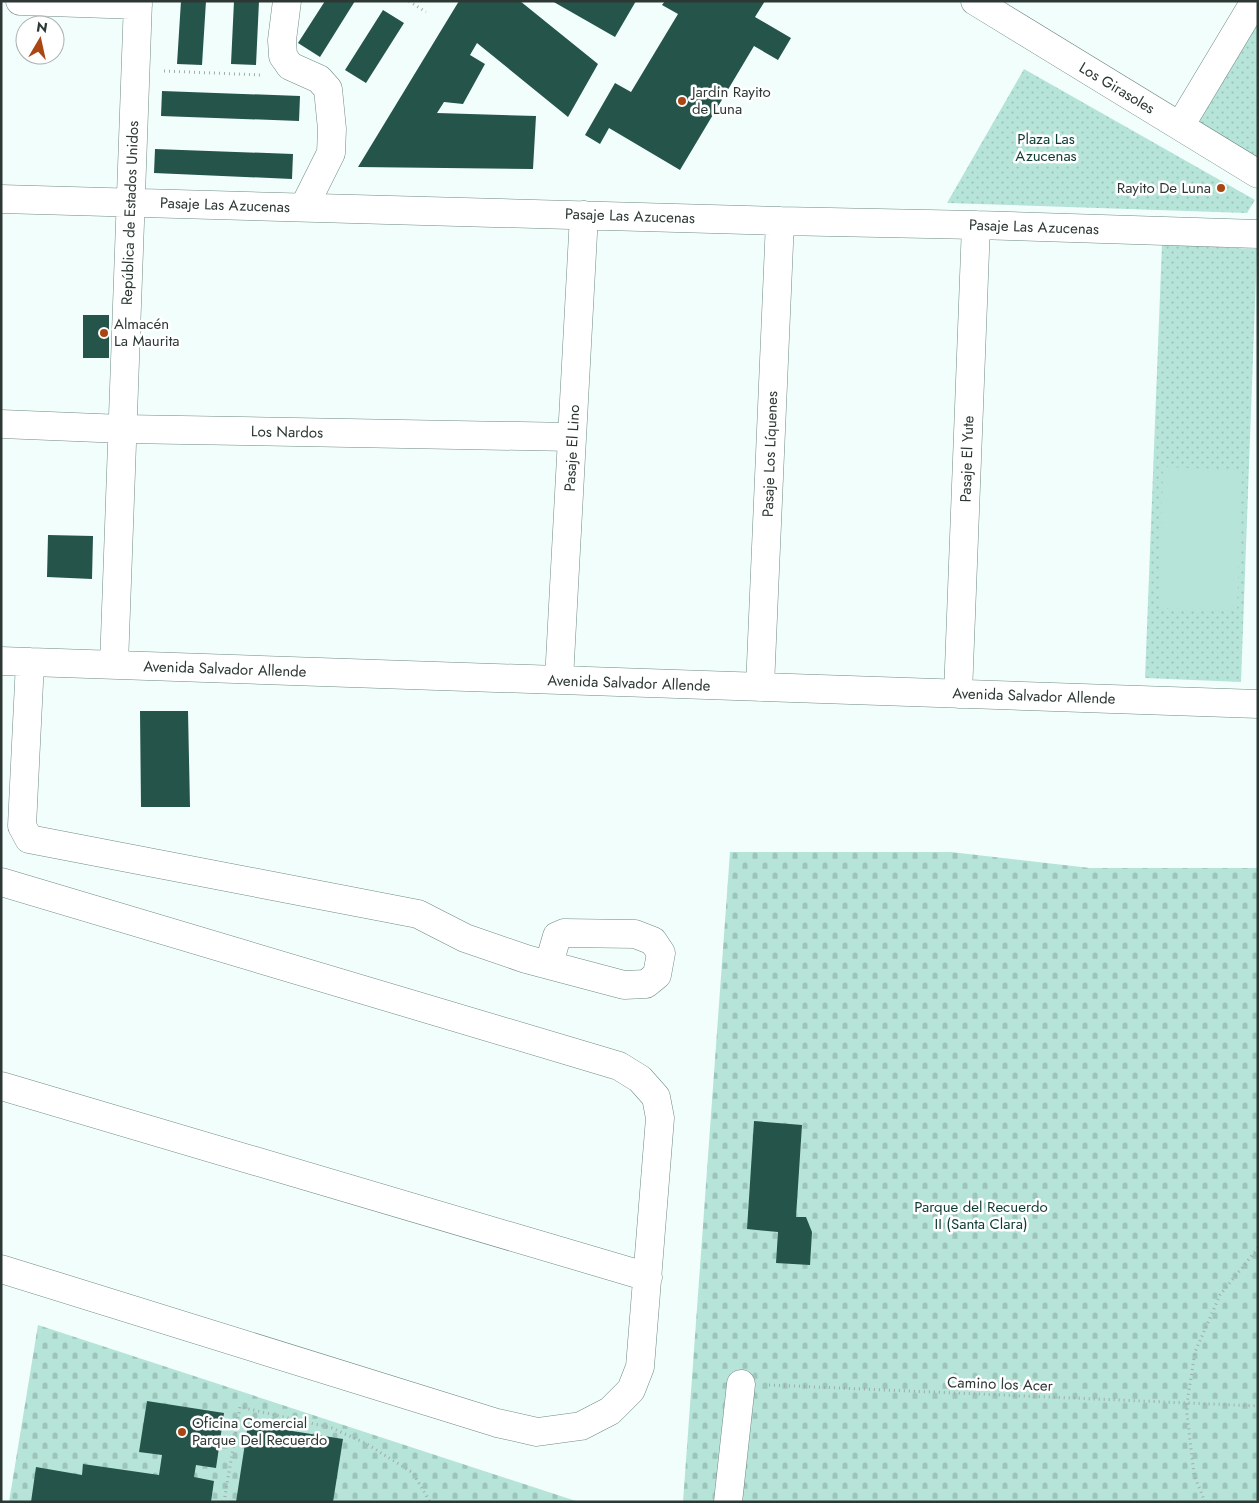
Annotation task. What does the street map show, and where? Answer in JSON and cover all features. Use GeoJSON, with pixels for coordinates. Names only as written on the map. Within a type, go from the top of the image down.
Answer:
{"type":"FeatureCollection","features":[{"type":"Feature","properties":{"kind":"street"},"geometry":{"type":"LineString","coordinates":[[20,1],[138,3]]}},
{"type":"Feature","properties":{"kind":"street"},"geometry":{"type":"LineString","coordinates":[[287,1],[282,40],[283,56],[290,66],[320,79],[328,89],[332,129],[331,153],[304,208]]}},
{"type":"Feature","properties":{"kind":"street","name":"Los Girasoles"},"geometry":{"type":"LineString","coordinates":[[975,1],[1258,174]]}},
{"type":"Feature","properties":{"kind":"street"},"geometry":{"type":"LineString","coordinates":[[1180,126],[1255,1]]}},
{"type":"Feature","properties":{"kind":"street","name":"República de Estados Unidos"},"geometry":{"type":"LineString","coordinates":[[114,665],[138,3]]}},
{"type":"Feature","properties":{"kind":"street","name":"Pasaje Las Azucenas"},"geometry":{"type":"LineString","coordinates":[[1,199],[1258,234]]}},
{"type":"Feature","properties":{"kind":"street","name":"Pasaje El Lino"},"geometry":{"type":"LineString","coordinates":[[559,680],[584,215]]}},
{"type":"Feature","properties":{"kind":"street","name":"Pasaje Los Líquenes"},"geometry":{"type":"LineString","coordinates":[[760,687],[780,221]]}},
{"type":"Feature","properties":{"kind":"street","name":"Pasaje El Yute"},"geometry":{"type":"LineString","coordinates":[[958,694],[976,225]]}},
{"type":"Feature","properties":{"kind":"street","name":"Los Nardos"},"geometry":{"type":"LineString","coordinates":[[1,424],[122,429],[572,437]]}},
{"type":"Feature","properties":{"kind":"street","name":"Avenida Salvador Allende"},"geometry":{"type":"LineString","coordinates":[[1,661],[1258,704]]}},
{"type":"Feature","properties":{"kind":"street"},"geometry":{"type":"LineString","coordinates":[[30,662],[22,826],[29,838],[418,914],[465,938],[526,959],[549,964]]}},
{"type":"Feature","properties":{"kind":"street"},"geometry":{"type":"LineString","coordinates":[[1,882],[619,1066],[640,1079],[656,1097],[660,1118],[640,1366],[631,1390],[610,1411],[581,1426],[537,1432],[497,1423],[1,1270]]}},
{"type":"Feature","properties":{"kind":"street"},"geometry":{"type":"LineString","coordinates":[[1,1086],[648,1277]]}},
{"type":"Feature","properties":{"kind":"street"},"geometry":{"type":"LineString","coordinates":[[728,1502],[741,1384]]}},
{"type":"Feature","properties":{"kind":"path"},"geometry":{"type":"LineString","coordinates":[[409,1],[426,12]]}},
{"type":"Feature","properties":{"kind":"path"},"geometry":{"type":"LineString","coordinates":[[155,70],[291,76],[299,70]]}},
{"type":"Feature","properties":{"kind":"path"},"geometry":{"type":"LineString","coordinates":[[1205,1502],[1194,1476],[1187,1414],[1195,1352],[1220,1295],[1258,1248]]}},
{"type":"Feature","properties":{"kind":"path","name":"Camino los Acer"},"geometry":{"type":"LineString","coordinates":[[741,1384],[1258,1406]]}},
{"type":"Feature","properties":{"kind":"path"},"geometry":{"type":"LineString","coordinates":[[224,1502],[240,1407],[332,1428],[367,1444],[413,1474],[430,1502]]}},
{"type":"Feature","properties":{"kind":"green space"},"geometry":{"type":"Polygon","coordinates":[[[1258,14],[1258,162],[1193,120],[1258,14]]]}},
{"type":"Feature","properties":{"kind":"green space","name":"Plaza Las Azucenas"},"geometry":{"type":"Polygon","coordinates":[[[1024,69],[1255,200],[1247,213],[947,203],[1024,69]]]}},
{"type":"Feature","properties":{"kind":"green space"},"geometry":{"type":"Polygon","coordinates":[[[1162,244],[1257,249],[1241,682],[1145,678],[1162,244]]]}},
{"type":"Feature","properties":{"kind":"green space"},"geometry":{"type":"Polygon","coordinates":[[[1163,467],[1242,470],[1237,611],[1159,608],[1163,467]]]}},
{"type":"Feature","properties":{"kind":"green space","name":"Parque del Recuerdo II (Santa Clara)"},"geometry":{"type":"Polygon","coordinates":[[[730,852],[951,852],[1090,868],[1258,868],[1258,1502],[683,1502],[730,852]]]}},
{"type":"Feature","properties":{"kind":"green space"},"geometry":{"type":"Polygon","coordinates":[[[38,1325],[579,1502],[9,1502],[38,1325]]]}},
{"type":"Feature","properties":{"kind":"building"},"geometry":{"type":"Polygon","coordinates":[[[181,1],[206,1],[202,65],[177,64],[181,1]]]}},
{"type":"Feature","properties":{"kind":"building"},"geometry":{"type":"Polygon","coordinates":[[[234,1],[259,1],[256,65],[231,64],[234,1]]]}},
{"type":"Feature","properties":{"kind":"building"},"geometry":{"type":"Polygon","coordinates":[[[325,1],[355,1],[320,57],[298,43],[325,1]]]}},
{"type":"Feature","properties":{"kind":"building"},"geometry":{"type":"Polygon","coordinates":[[[459,1],[520,1],[598,64],[568,117],[477,43],[470,55],[485,64],[463,104],[444,102],[437,113],[536,116],[533,169],[358,167],[459,1]]]}},
{"type":"Feature","properties":{"kind":"building"},"geometry":{"type":"Polygon","coordinates":[[[552,1],[636,1],[615,37],[552,1]]]}},
{"type":"Feature","properties":{"kind":"building"},"geometry":{"type":"Polygon","coordinates":[[[665,1],[765,1],[755,17],[791,38],[778,60],[754,46],[680,170],[609,128],[600,144],[585,135],[615,83],[631,92],[678,14],[662,5],[665,1]]]}},
{"type":"Feature","properties":{"kind":"building"},"geometry":{"type":"Polygon","coordinates":[[[383,10],[404,23],[366,83],[345,70],[383,10]]]}},
{"type":"Feature","properties":{"kind":"building"},"geometry":{"type":"Polygon","coordinates":[[[162,91],[300,96],[299,121],[161,116],[162,91]]]}},
{"type":"Feature","properties":{"kind":"building"},"geometry":{"type":"Polygon","coordinates":[[[155,149],[293,154],[292,179],[154,173],[155,149]]]}},
{"type":"Feature","properties":{"kind":"building"},"geometry":{"type":"Polygon","coordinates":[[[83,315],[109,315],[109,358],[83,358],[83,315]]]}},
{"type":"Feature","properties":{"kind":"building"},"geometry":{"type":"Polygon","coordinates":[[[48,535],[93,536],[92,579],[47,577],[48,535]]]}},
{"type":"Feature","properties":{"kind":"building"},"geometry":{"type":"Polygon","coordinates":[[[140,711],[188,711],[190,807],[141,807],[140,711]]]}},
{"type":"Feature","properties":{"kind":"building"},"geometry":{"type":"Polygon","coordinates":[[[754,1121],[802,1125],[796,1217],[806,1217],[812,1232],[810,1265],[776,1263],[778,1232],[747,1229],[754,1121]]]}},
{"type":"Feature","properties":{"kind":"building","name":"Oficina Comercial Parque Del Recuerdo"},"geometry":{"type":"Polygon","coordinates":[[[147,1401],[224,1413],[216,1468],[196,1465],[194,1477],[214,1481],[211,1502],[31,1502],[36,1467],[82,1475],[83,1464],[159,1475],[162,1455],[139,1452],[147,1401]]]}},
{"type":"Feature","properties":{"kind":"building","name":"Oficina Comercial Parque Del Recuerdo"},"geometry":{"type":"Polygon","coordinates":[[[248,1424],[343,1439],[333,1502],[236,1502],[248,1424]]]}},
{"type":"Feature","properties":{"kind":"place","name":"Jardin Rayito de Luna"},"geometry":{"type":"Point","coordinates":[682,101]}},
{"type":"Feature","properties":{"kind":"place","name":"Rayito De Luna"},"geometry":{"type":"Point","coordinates":[1221,188]}},
{"type":"Feature","properties":{"kind":"place","name":"Almacén La Maurita"},"geometry":{"type":"Point","coordinates":[104,333]}},
{"type":"Feature","properties":{"kind":"place","name":"Oficina Comercial Parque Del Recuerdo"},"geometry":{"type":"Point","coordinates":[182,1432]}}]}
